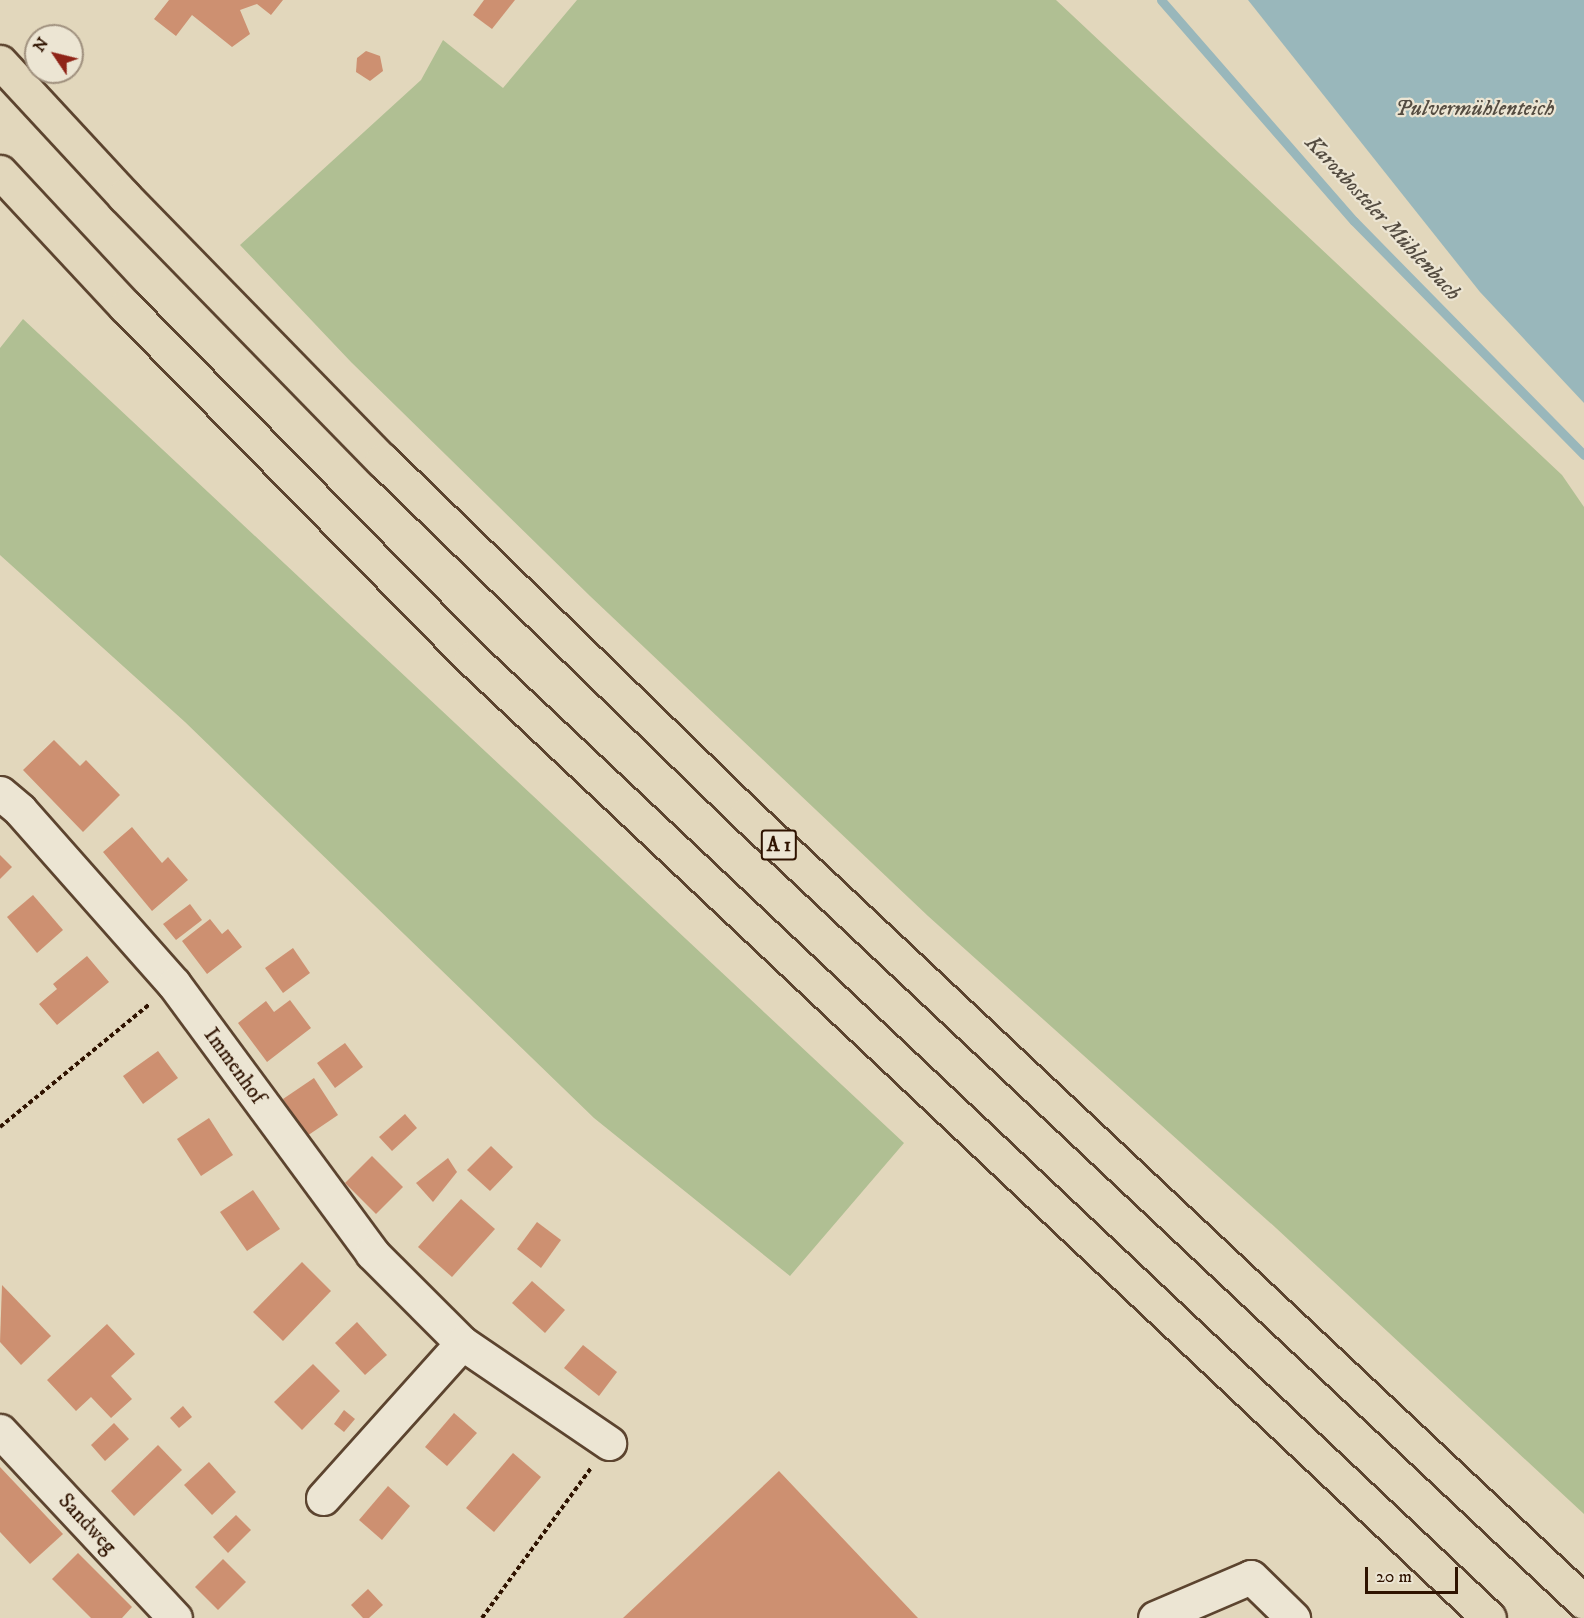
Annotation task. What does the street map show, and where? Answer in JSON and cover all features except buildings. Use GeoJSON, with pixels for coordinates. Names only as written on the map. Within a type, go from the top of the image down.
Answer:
{"type":"FeatureCollection","features":[{"type":"Feature","properties":{"kind":"highway","name":"A 1"},"geometry":{"type":"LineString","coordinates":[[0,62],[124,196],[407,484],[746,814],[1584,1602]]}},
{"type":"Feature","properties":{"kind":"highway"},"geometry":{"type":"LineString","coordinates":[[0,172],[125,306],[471,658],[1489,1618]]}},
{"type":"Feature","properties":{"kind":"street","name":"Immenhof"},"geometry":{"type":"LineString","coordinates":[[0,793],[20,810],[174,984],[372,1253],[462,1343],[609,1443]]}},
{"type":"Feature","properties":{"kind":"street"},"geometry":{"type":"LineString","coordinates":[[322,1498],[462,1343]]}},
{"type":"Feature","properties":{"kind":"street","name":"Sandweg"},"geometry":{"type":"LineString","coordinates":[[0,1431],[175,1618]]}},
{"type":"Feature","properties":{"kind":"street"},"geometry":{"type":"LineString","coordinates":[[1155,1618],[1251,1577],[1293,1618]]}},
{"type":"Feature","properties":{"kind":"path"},"geometry":{"type":"LineString","coordinates":[[0,1127],[174,984]]}},
{"type":"Feature","properties":{"kind":"path"},"geometry":{"type":"LineString","coordinates":[[482,1618],[609,1443]]}},
{"type":"Feature","properties":{"kind":"green space"},"geometry":{"type":"Polygon","coordinates":[[[577,0],[1056,0],[1562,475],[1584,507],[1584,1514],[1276,1228],[928,916],[590,596],[351,362],[240,245],[421,80],[443,40],[503,88],[577,0]]]}},
{"type":"Feature","properties":{"kind":"green space"},"geometry":{"type":"Polygon","coordinates":[[[23,319],[904,1143],[790,1276],[594,1118],[185,722],[0,555],[0,348],[23,319]]]}},
{"type":"Feature","properties":{"kind":"water","name":"Pulvermühlenteich"},"geometry":{"type":"Polygon","coordinates":[[[1248,0],[1584,0],[1584,403],[1480,292],[1248,0]]]}},
{"type":"Feature","properties":{"kind":"waterway","name":"Karoxbosteler Mühlenbach"},"geometry":{"type":"LineString","coordinates":[[1161,0],[1354,221],[1584,455]]}}]}
